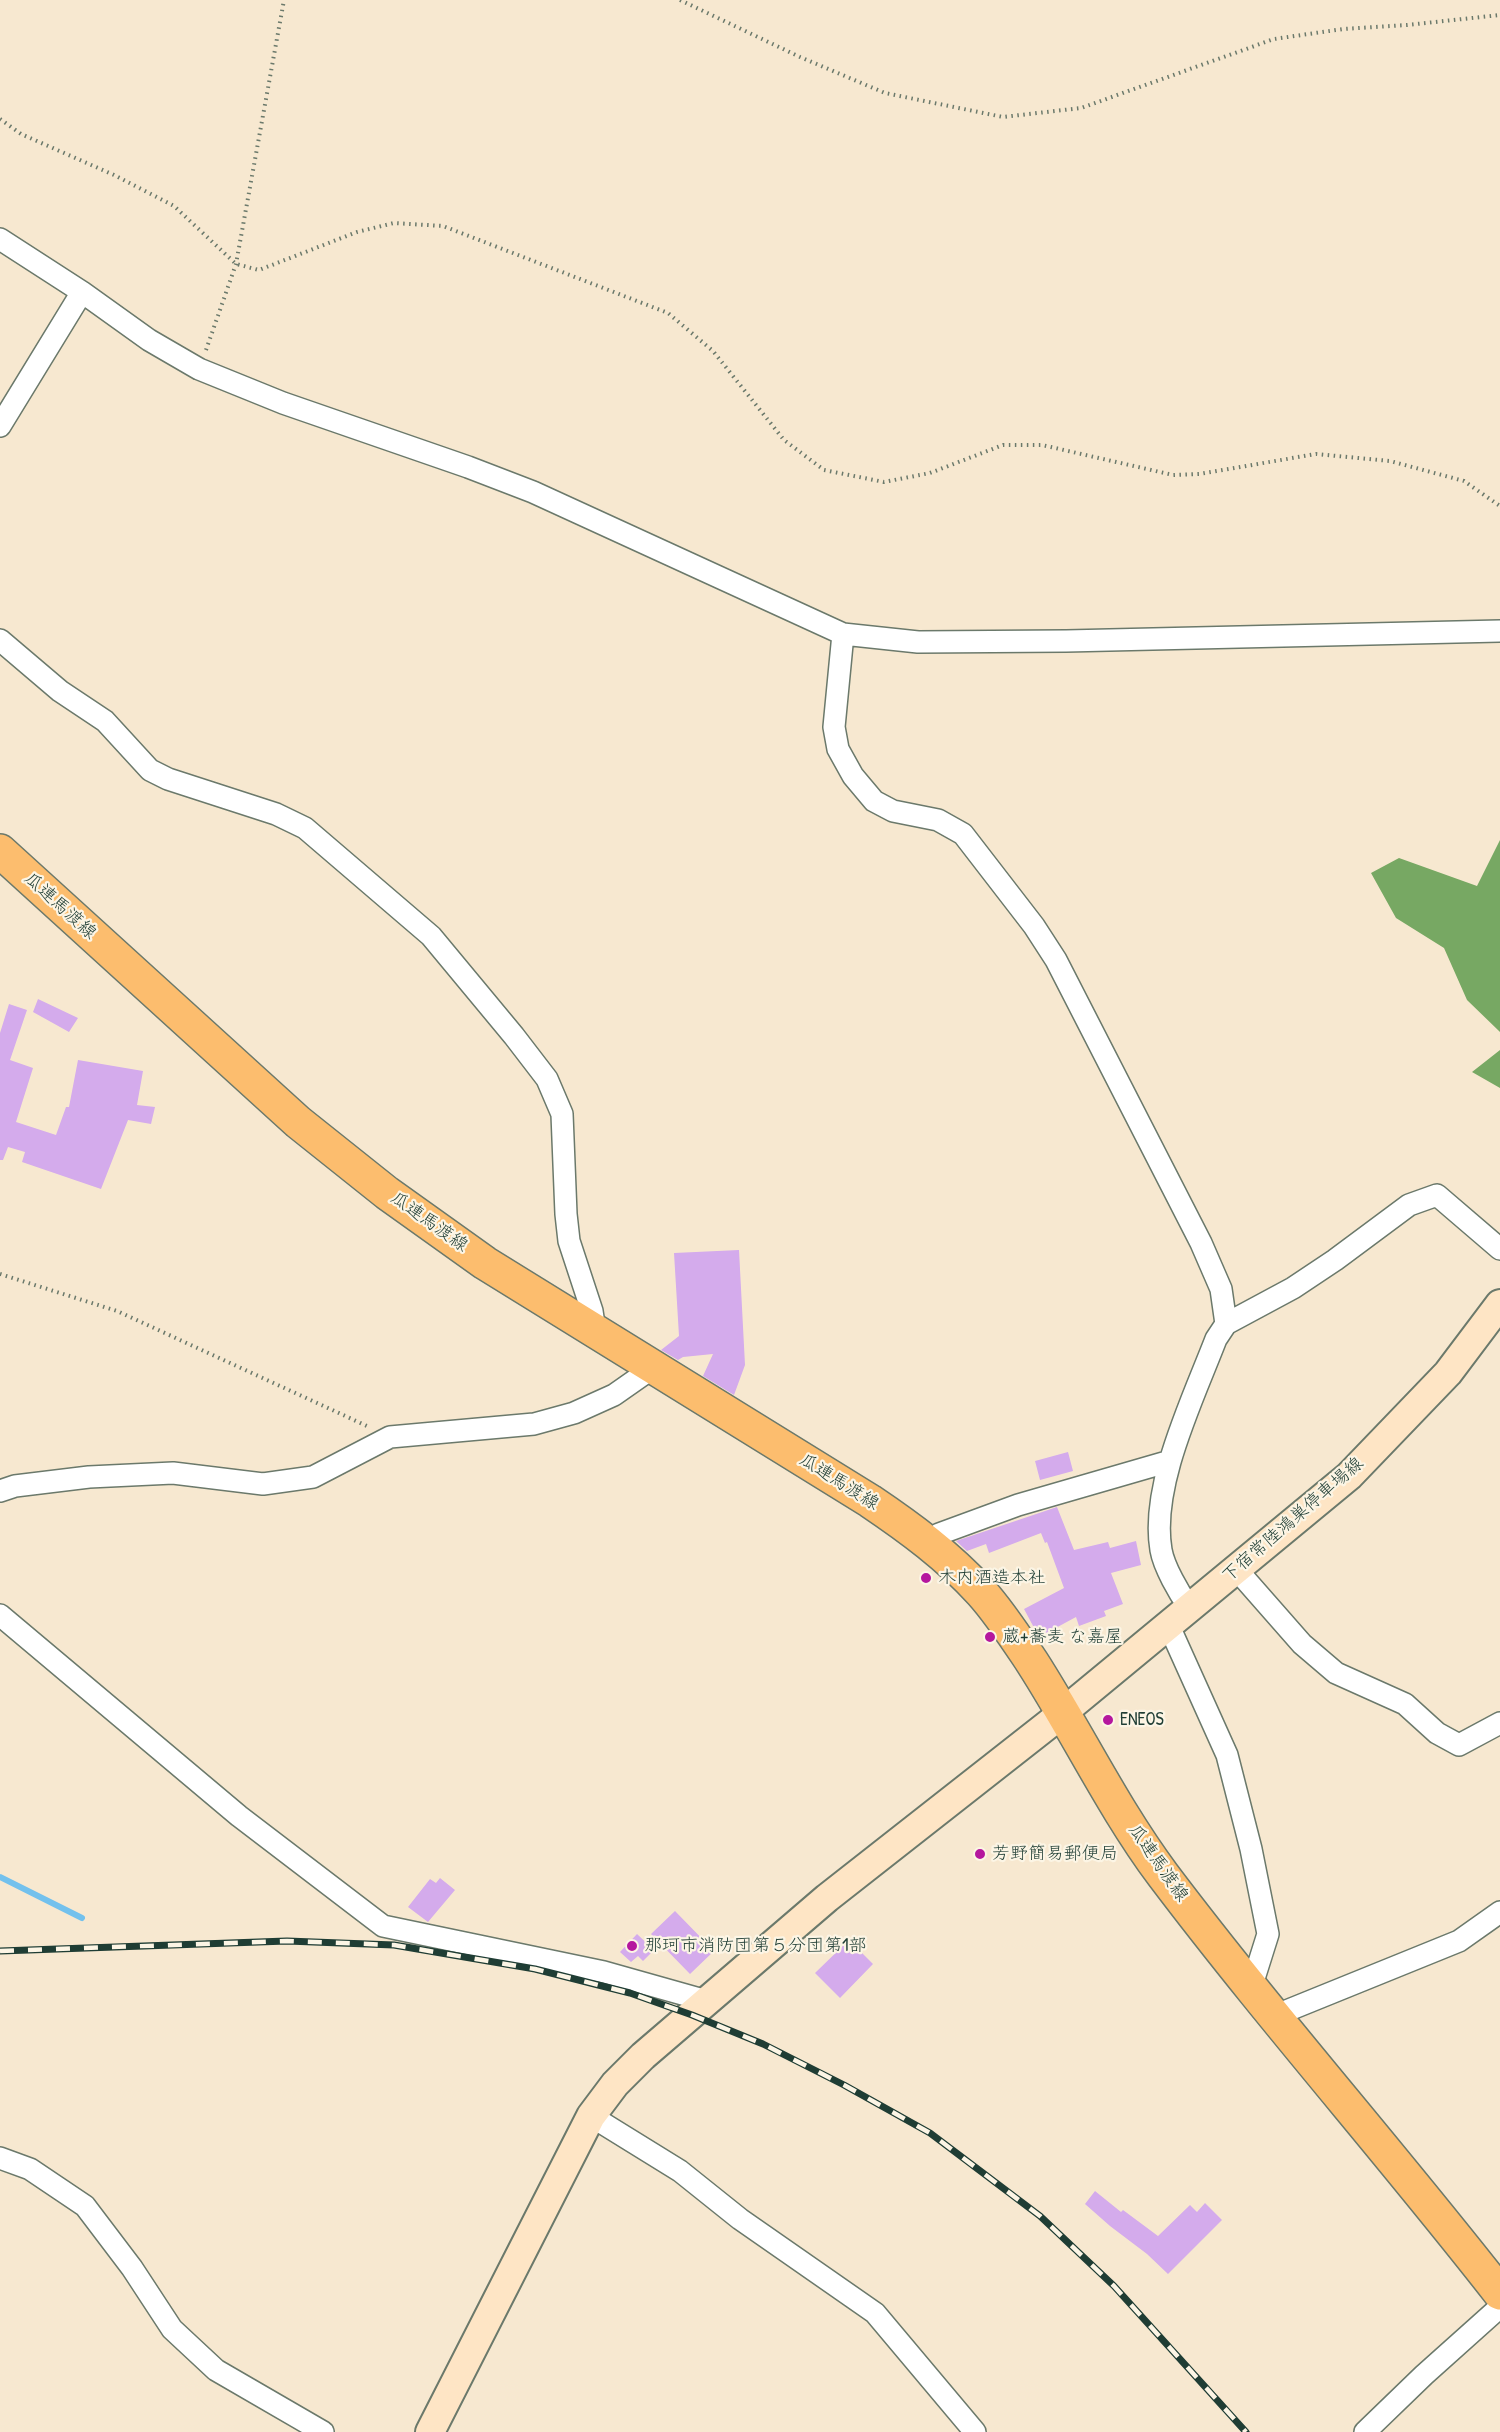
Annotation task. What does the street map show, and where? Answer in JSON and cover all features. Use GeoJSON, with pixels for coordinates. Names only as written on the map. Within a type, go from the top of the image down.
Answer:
{"type":"FeatureCollection","features":[{"type":"Feature","properties":{"kind":"main road","name":"瓜連馬渡線"},"geometry":{"type":"LineString","coordinates":[[0,851],[298,1122],[345,1161],[485,1263],[870,1501],[929,1543],[982,1593],[1006,1622],[1161,1872],[1251,1988],[1437,2212],[1499,2293]]}},
{"type":"Feature","properties":{"kind":"street"},"geometry":{"type":"LineString","coordinates":[[0,239],[82,292],[150,340],[199,369],[283,403],[533,492],[843,634],[918,642],[1500,631]]}},
{"type":"Feature","properties":{"kind":"street"},"geometry":{"type":"LineString","coordinates":[[0,426],[82,292]]}},
{"type":"Feature","properties":{"kind":"street"},"geometry":{"type":"LineString","coordinates":[[843,634],[834,727],[838,749],[848,767],[874,801],[893,811],[938,820],[963,834],[1034,926],[1056,960],[1201,1243],[1221,1289],[1226,1324]]}},
{"type":"Feature","properties":{"kind":"street"},"geometry":{"type":"LineString","coordinates":[[0,640],[60,691],[105,721],[150,770],[168,779],[276,814],[305,828],[431,936],[547,1079],[562,1114],[569,1241],[592,1311],[595,1331]]}},
{"type":"Feature","properties":{"kind":"street"},"geometry":{"type":"LineString","coordinates":[[1251,1988],[1268,1934],[1251,1849],[1227,1755],[1178,1615],[1180,1594],[1161,1551],[1159,1520],[1170,1461],[1215,1340],[1226,1324],[1293,1288],[1409,1205],[1437,1196],[1500,1249]]}},
{"type":"Feature","properties":{"kind":"street","name":"下宿常陸鴻巣停車場線"},"geometry":{"type":"LineString","coordinates":[[430,2432],[591,2116],[615,2084],[643,2056],[827,1898],[1063,1713],[1178,1615],[1237,1570],[1349,1476],[1448,1372],[1500,1304]]}},
{"type":"Feature","properties":{"kind":"street"},"geometry":{"type":"LineString","coordinates":[[0,1491],[15,1486],[89,1477],[173,1473],[263,1484],[313,1477],[390,1437],[534,1424],[574,1413],[614,1395],[654,1367]]}},
{"type":"Feature","properties":{"kind":"street"},"geometry":{"type":"LineString","coordinates":[[929,1543],[939,1534],[1018,1505],[1170,1461]]}},
{"type":"Feature","properties":{"kind":"street"},"geometry":{"type":"LineString","coordinates":[[1237,1570],[1302,1644],[1336,1673],[1405,1704],[1437,1734],[1459,1745],[1500,1723]]}},
{"type":"Feature","properties":{"kind":"street"},"geometry":{"type":"LineString","coordinates":[[0,1615],[239,1816],[383,1926],[604,1972],[707,2001]]}},
{"type":"Feature","properties":{"kind":"street"},"geometry":{"type":"LineString","coordinates":[[1274,2016],[1459,1941],[1500,1912]]}},
{"type":"Feature","properties":{"kind":"street"},"geometry":{"type":"LineString","coordinates":[[591,2116],[680,2171],[740,2219],[874,2313],[975,2432]]}},
{"type":"Feature","properties":{"kind":"street"},"geometry":{"type":"LineString","coordinates":[[0,2158],[30,2169],[85,2206],[132,2268],[172,2330],[216,2370],[323,2432]]}},
{"type":"Feature","properties":{"kind":"street"},"geometry":{"type":"LineString","coordinates":[[1365,2432],[1424,2375],[1499,2293]]}},
{"type":"Feature","properties":{"kind":"path"},"geometry":{"type":"LineString","coordinates":[[199,369],[236,264],[284,0]]}},
{"type":"Feature","properties":{"kind":"path"},"geometry":{"type":"LineString","coordinates":[[680,0],[800,57],[885,93],[1003,117],[1081,108],[1274,39],[1342,29],[1500,15]]}},
{"type":"Feature","properties":{"kind":"path"},"geometry":{"type":"LineString","coordinates":[[0,119],[21,134],[174,206],[236,264],[259,270],[357,232],[394,223],[443,226],[669,313],[713,351],[784,440],[824,470],[884,482],[930,473],[1003,445],[1042,444],[1173,475],[1199,474],[1316,454],[1390,461],[1453,478],[1464,482],[1500,506]]}},
{"type":"Feature","properties":{"kind":"path"},"geometry":{"type":"LineString","coordinates":[[0,1274],[117,1311],[390,1437]]}},
{"type":"Feature","properties":{"kind":"green space"},"geometry":{"type":"Polygon","coordinates":[[[1500,840],[1500,1032],[1467,1000],[1444,948],[1396,918],[1371,873],[1399,858],[1477,886],[1500,840]]]}},
{"type":"Feature","properties":{"kind":"green space"},"geometry":{"type":"Polygon","coordinates":[[[1500,1050],[1500,1088],[1472,1072],[1500,1050]]]}},
{"type":"Feature","properties":{"kind":"building"},"geometry":{"type":"Polygon","coordinates":[[[38,999],[78,1018],[69,1032],[33,1012],[38,999]]]}},
{"type":"Feature","properties":{"kind":"building"},"geometry":{"type":"Polygon","coordinates":[[[9,1004],[27,1010],[10,1060],[33,1068],[16,1122],[56,1135],[66,1107],[69,1107],[78,1060],[143,1071],[137,1105],[155,1107],[151,1124],[128,1120],[101,1189],[22,1162],[25,1152],[8,1147],[3,1160],[0,1160],[0,1033],[9,1004]]]}},
{"type":"Feature","properties":{"kind":"building"},"geometry":{"type":"Polygon","coordinates":[[[739,1250],[745,1365],[734,1395],[703,1376],[713,1354],[683,1357],[678,1360],[661,1350],[679,1336],[674,1253],[739,1250]]]}},
{"type":"Feature","properties":{"kind":"building"},"geometry":{"type":"Polygon","coordinates":[[[1068,1452],[1073,1471],[1040,1480],[1035,1461],[1068,1452]]]}},
{"type":"Feature","properties":{"kind":"building"},"geometry":{"type":"Polygon","coordinates":[[[1057,1507],[1074,1550],[1108,1542],[1110,1548],[1136,1541],[1141,1565],[1111,1573],[1123,1604],[1104,1611],[1106,1616],[1079,1626],[1076,1617],[1039,1637],[1024,1609],[1064,1588],[1047,1542],[1045,1543],[1041,1533],[989,1553],[986,1544],[967,1551],[956,1541],[1057,1507]]]}},
{"type":"Feature","properties":{"kind":"building"},"geometry":{"type":"Polygon","coordinates":[[[440,1878],[455,1890],[428,1922],[408,1907],[430,1879],[436,1883],[440,1878]]]}},
{"type":"Feature","properties":{"kind":"building"},"geometry":{"type":"Polygon","coordinates":[[[675,1911],[714,1951],[690,1974],[651,1934],[675,1911]]]}},
{"type":"Feature","properties":{"kind":"building"},"geometry":{"type":"Polygon","coordinates":[[[637,1934],[654,1950],[643,1961],[638,1956],[631,1962],[620,1952],[637,1934]]]}},
{"type":"Feature","properties":{"kind":"building"},"geometry":{"type":"Polygon","coordinates":[[[849,1940],[873,1964],[840,1998],[815,1973],[849,1940]]]}},
{"type":"Feature","properties":{"kind":"building"},"geometry":{"type":"Polygon","coordinates":[[[1095,2191],[1121,2212],[1123,2210],[1158,2236],[1190,2205],[1197,2212],[1205,2203],[1222,2220],[1168,2274],[1085,2204],[1095,2191]]]}},
{"type":"Feature","properties":{"kind":"waterway"},"geometry":{"type":"LineString","coordinates":[[0,1877],[82,1918]]}},
{"type":"Feature","properties":{"kind":"railway"},"geometry":{"type":"LineString","coordinates":[[0,1951],[287,1941],[394,1945],[535,1969],[630,1993],[692,2015],[763,2044],[844,2085],[930,2133],[1040,2216],[1114,2286],[1246,2432]]}},
{"type":"Feature","properties":{"kind":"place","name":"木内酒造本社"},"geometry":{"type":"Point","coordinates":[926,1578]}},
{"type":"Feature","properties":{"kind":"place","name":"蔵+蕎麦 な嘉屋"},"geometry":{"type":"Point","coordinates":[990,1637]}},
{"type":"Feature","properties":{"kind":"place","name":"ENEOS"},"geometry":{"type":"Point","coordinates":[1108,1720]}},
{"type":"Feature","properties":{"kind":"place","name":"芳野簡易郵便局"},"geometry":{"type":"Point","coordinates":[980,1854]}},
{"type":"Feature","properties":{"kind":"place","name":"那珂市消防団第５分団第1部"},"geometry":{"type":"Point","coordinates":[632,1946]}}]}
